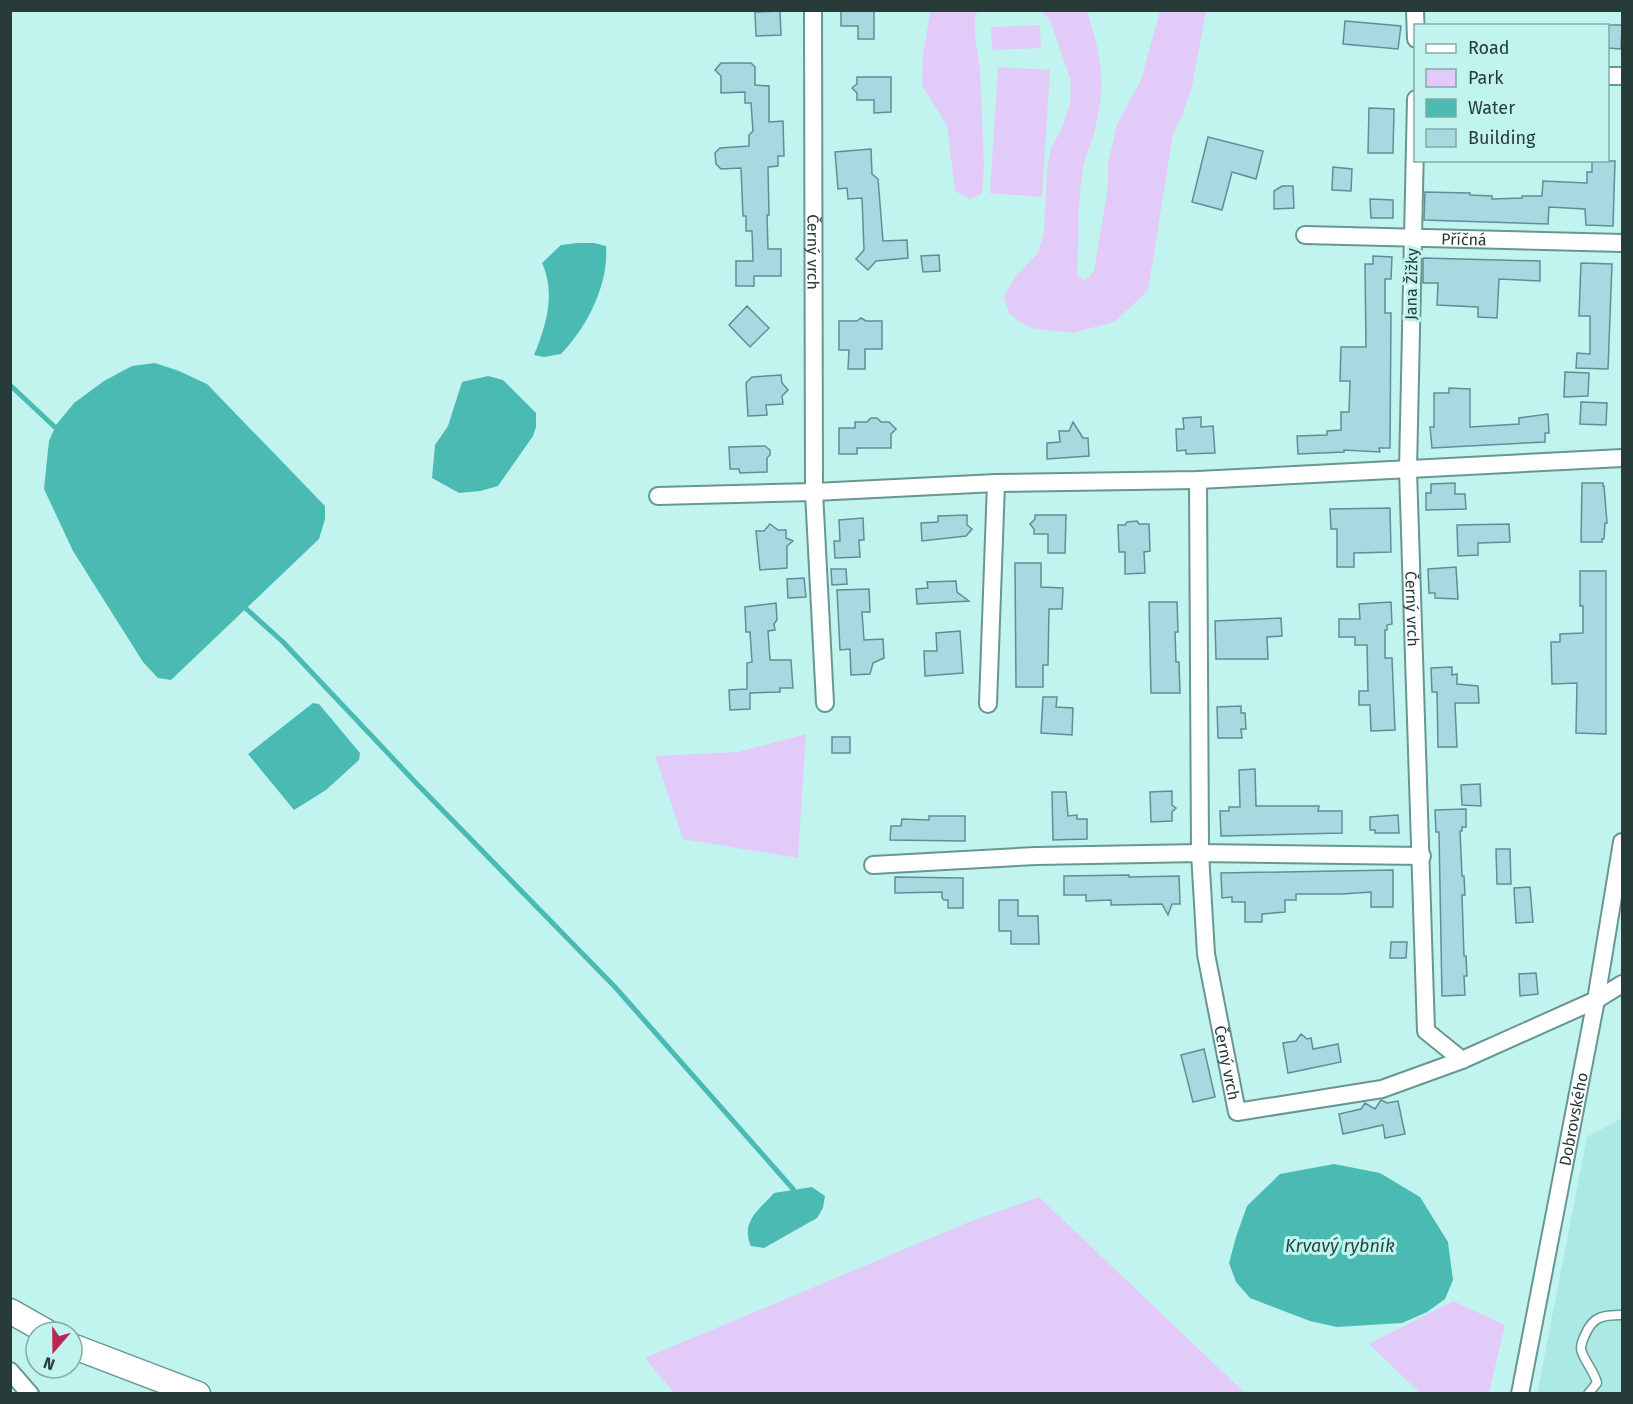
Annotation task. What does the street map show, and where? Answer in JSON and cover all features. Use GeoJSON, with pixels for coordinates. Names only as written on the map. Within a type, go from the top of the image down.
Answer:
{"type":"FeatureCollection","features":[{"type":"Feature","properties":{"kind":"main road"},"geometry":{"type":"LineString","coordinates":[[10,1311],[26,1320]]}},
{"type":"Feature","properties":{"kind":"main road"},"geometry":{"type":"LineString","coordinates":[[84,1351],[188,1392]]}},
{"type":"Feature","properties":{"kind":"street","name":"Černý vrch"},"geometry":{"type":"LineString","coordinates":[[813,10],[814,492],[825,703]]}},
{"type":"Feature","properties":{"kind":"street","name":"Jana Žižky"},"geometry":{"type":"LineString","coordinates":[[1408,470],[1414,162]]}},
{"type":"Feature","properties":{"kind":"street","name":"Příčná"},"geometry":{"type":"LineString","coordinates":[[1305,235],[1623,243]]}},
{"type":"Feature","properties":{"kind":"street"},"geometry":{"type":"LineString","coordinates":[[658,496],[814,492],[996,483],[1198,480],[1623,458]]}},
{"type":"Feature","properties":{"kind":"street","name":"Černý vrch"},"geometry":{"type":"LineString","coordinates":[[1408,470],[1426,1031],[1462,1060]]}},
{"type":"Feature","properties":{"kind":"street","name":"Černý vrch"},"geometry":{"type":"LineString","coordinates":[[1198,480],[1200,853],[1206,954],[1237,1112],[1382,1089],[1462,1060],[1596,1000],[1623,984]]}},
{"type":"Feature","properties":{"kind":"street"},"geometry":{"type":"LineString","coordinates":[[988,704],[996,483]]}},
{"type":"Feature","properties":{"kind":"street","name":"Dobrovského"},"geometry":{"type":"LineString","coordinates":[[1520,1394],[1596,1000],[1623,842]]}},
{"type":"Feature","properties":{"kind":"street"},"geometry":{"type":"LineString","coordinates":[[873,865],[1036,856],[1200,853],[1422,856]]}},
{"type":"Feature","properties":{"kind":"street"},"geometry":{"type":"LineString","coordinates":[[10,1371],[30,1394]]}},
{"type":"Feature","properties":{"kind":"lane"},"geometry":{"type":"LineString","coordinates":[[1588,1394],[1597,1383],[1594,1371],[1586,1361],[1581,1348],[1584,1337],[1592,1322],[1607,1315],[1623,1315]]}},
{"type":"Feature","properties":{"kind":"shaded area"},"geometry":{"type":"Polygon","coordinates":[[[1622,1118],[1622,1393],[1537,1394],[1587,1137],[1622,1118]]]}},
{"type":"Feature","properties":{"kind":"green space"},"geometry":{"type":"Polygon","coordinates":[[[934,11],[979,11],[975,16],[975,36],[980,70],[984,166],[982,194],[970,199],[955,191],[947,125],[922,86],[923,54],[930,13],[934,11]]]}},
{"type":"Feature","properties":{"kind":"green space"},"geometry":{"type":"Polygon","coordinates":[[[1041,11],[1087,11],[1099,55],[1101,97],[1095,129],[1084,164],[1079,208],[1077,275],[1085,281],[1094,271],[1108,186],[1108,163],[1117,124],[1141,80],[1160,11],[1206,11],[1192,87],[1173,134],[1148,291],[1114,322],[1073,333],[1030,328],[1009,314],[1004,296],[1016,276],[1038,253],[1044,232],[1047,170],[1051,148],[1062,128],[1070,103],[1071,81],[1050,20],[1041,11]]]}},
{"type":"Feature","properties":{"kind":"green space"},"geometry":{"type":"Polygon","coordinates":[[[1040,25],[1041,48],[992,50],[991,27],[1040,25]]]}},
{"type":"Feature","properties":{"kind":"green space"},"geometry":{"type":"Polygon","coordinates":[[[998,67],[1050,70],[1042,197],[990,193],[998,67]]]}},
{"type":"Feature","properties":{"kind":"green space"},"geometry":{"type":"Polygon","coordinates":[[[806,734],[798,858],[683,839],[655,756],[738,752],[806,734]]]}},
{"type":"Feature","properties":{"kind":"green space"},"geometry":{"type":"Polygon","coordinates":[[[1039,1197],[1245,1393],[674,1393],[645,1358],[969,1222],[1039,1197]]]}},
{"type":"Feature","properties":{"kind":"green space"},"geometry":{"type":"Polygon","coordinates":[[[1453,1301],[1505,1325],[1489,1393],[1420,1393],[1369,1344],[1453,1301]]]}},
{"type":"Feature","properties":{"kind":"water"},"geometry":{"type":"Polygon","coordinates":[[[578,243],[606,246],[604,276],[600,290],[587,318],[561,354],[544,357],[534,355],[548,310],[548,286],[542,263],[561,245],[578,243]]]}},
{"type":"Feature","properties":{"kind":"water"},"geometry":{"type":"Polygon","coordinates":[[[155,363],[207,384],[325,506],[325,519],[319,539],[171,680],[158,678],[143,662],[73,551],[44,489],[49,441],[56,425],[74,403],[104,381],[132,366],[155,363]]]}},
{"type":"Feature","properties":{"kind":"water"},"geometry":{"type":"Polygon","coordinates":[[[488,376],[503,380],[536,413],[536,427],[533,436],[498,486],[459,493],[432,478],[435,445],[448,426],[462,382],[488,376]]]}},
{"type":"Feature","properties":{"kind":"water"},"geometry":{"type":"Polygon","coordinates":[[[313,703],[319,704],[360,753],[359,760],[326,790],[294,810],[248,754],[313,703]]]}},
{"type":"Feature","properties":{"kind":"water","name":"Krvavý rybník"},"geometry":{"type":"Polygon","coordinates":[[[1334,1164],[1380,1173],[1420,1197],[1448,1242],[1453,1280],[1445,1299],[1427,1312],[1402,1323],[1337,1327],[1310,1321],[1250,1298],[1236,1282],[1229,1263],[1247,1206],[1280,1174],[1334,1164]]]}},
{"type":"Feature","properties":{"kind":"water"},"geometry":{"type":"Polygon","coordinates":[[[812,1187],[825,1196],[823,1208],[817,1218],[764,1248],[751,1246],[748,1238],[749,1223],[774,1193],[812,1187]]]}},
{"type":"Feature","properties":{"kind":"building"},"geometry":{"type":"Polygon","coordinates":[[[841,10],[874,10],[874,39],[858,39],[858,26],[841,26],[841,10]]]}},
{"type":"Feature","properties":{"kind":"building"},"geometry":{"type":"Polygon","coordinates":[[[780,11],[781,35],[756,36],[755,12],[780,11]]]}},
{"type":"Feature","properties":{"kind":"building"},"geometry":{"type":"Polygon","coordinates":[[[1345,21],[1401,26],[1398,49],[1343,44],[1345,21]]]}},
{"type":"Feature","properties":{"kind":"building"},"geometry":{"type":"Polygon","coordinates":[[[1609,25],[1622,25],[1621,49],[1609,48],[1609,25]]]}},
{"type":"Feature","properties":{"kind":"building"},"geometry":{"type":"Polygon","coordinates":[[[721,63],[751,63],[755,67],[755,85],[769,86],[769,122],[783,121],[784,156],[778,156],[778,166],[768,167],[769,215],[767,215],[768,249],[781,249],[781,276],[754,276],[754,286],[736,286],[736,261],[753,261],[752,231],[746,231],[746,216],[743,216],[741,168],[721,169],[716,164],[715,153],[720,148],[749,146],[749,135],[753,131],[751,103],[745,103],[745,92],[721,93],[721,76],[715,70],[721,63]]]}},
{"type":"Feature","properties":{"kind":"building"},"geometry":{"type":"Polygon","coordinates":[[[857,77],[891,77],[891,112],[874,113],[874,100],[857,100],[857,93],[852,88],[857,84],[857,77]]]}},
{"type":"Feature","properties":{"kind":"building"},"geometry":{"type":"Polygon","coordinates":[[[1369,108],[1394,109],[1393,153],[1368,153],[1369,108]]]}},
{"type":"Feature","properties":{"kind":"building"},"geometry":{"type":"Polygon","coordinates":[[[1208,137],[1263,151],[1256,179],[1232,172],[1222,210],[1192,202],[1208,137]]]}},
{"type":"Feature","properties":{"kind":"building"},"geometry":{"type":"Polygon","coordinates":[[[871,149],[872,174],[878,179],[883,241],[907,240],[908,258],[876,261],[868,270],[856,259],[864,250],[862,198],[848,199],[847,188],[838,189],[835,152],[871,149]]]}},
{"type":"Feature","properties":{"kind":"building"},"geometry":{"type":"Polygon","coordinates":[[[1615,161],[1613,226],[1586,225],[1585,209],[1549,207],[1548,224],[1424,220],[1425,192],[1470,193],[1470,195],[1492,196],[1492,199],[1542,196],[1543,181],[1587,183],[1587,172],[1592,172],[1592,162],[1615,161]]]}},
{"type":"Feature","properties":{"kind":"building"},"geometry":{"type":"Polygon","coordinates":[[[1333,167],[1352,169],[1351,191],[1332,190],[1333,167]]]}},
{"type":"Feature","properties":{"kind":"building"},"geometry":{"type":"Polygon","coordinates":[[[1282,186],[1293,186],[1294,208],[1274,209],[1274,191],[1282,186]]]}},
{"type":"Feature","properties":{"kind":"building"},"geometry":{"type":"Polygon","coordinates":[[[1370,199],[1393,200],[1393,218],[1371,218],[1370,199]]]}},
{"type":"Feature","properties":{"kind":"building"},"geometry":{"type":"Polygon","coordinates":[[[939,255],[940,271],[923,272],[921,256],[939,255]]]}},
{"type":"Feature","properties":{"kind":"building"},"geometry":{"type":"Polygon","coordinates":[[[1373,256],[1392,257],[1391,279],[1385,279],[1385,313],[1391,313],[1390,448],[1379,448],[1380,452],[1344,450],[1344,452],[1298,454],[1297,436],[1327,435],[1327,431],[1341,430],[1341,412],[1349,412],[1350,381],[1340,381],[1341,347],[1366,347],[1365,264],[1373,264],[1373,256]]]}},
{"type":"Feature","properties":{"kind":"building"},"geometry":{"type":"Polygon","coordinates":[[[1423,258],[1540,261],[1540,281],[1499,279],[1497,318],[1478,317],[1478,307],[1437,305],[1438,283],[1423,283],[1423,258]]]}},
{"type":"Feature","properties":{"kind":"building"},"geometry":{"type":"Polygon","coordinates":[[[1581,263],[1612,264],[1608,369],[1576,368],[1577,353],[1590,354],[1590,316],[1579,316],[1581,263]]]}},
{"type":"Feature","properties":{"kind":"building"},"geometry":{"type":"Polygon","coordinates":[[[747,306],[769,328],[750,347],[729,325],[747,306]]]}},
{"type":"Feature","properties":{"kind":"building"},"geometry":{"type":"Polygon","coordinates":[[[861,318],[866,321],[882,321],[882,349],[865,349],[865,369],[848,369],[849,350],[839,350],[839,321],[857,321],[861,318]]]}},
{"type":"Feature","properties":{"kind":"building"},"geometry":{"type":"Polygon","coordinates":[[[1565,372],[1589,373],[1588,396],[1564,397],[1565,372]]]}},
{"type":"Feature","properties":{"kind":"building"},"geometry":{"type":"Polygon","coordinates":[[[781,375],[782,383],[788,390],[782,396],[783,404],[766,405],[767,415],[748,416],[746,383],[752,377],[781,375]]]}},
{"type":"Feature","properties":{"kind":"building"},"geometry":{"type":"Polygon","coordinates":[[[1449,388],[1470,389],[1470,427],[1519,424],[1519,418],[1548,414],[1549,433],[1545,433],[1545,442],[1432,448],[1430,427],[1434,427],[1434,393],[1449,393],[1449,388]]]}},
{"type":"Feature","properties":{"kind":"building"},"geometry":{"type":"Polygon","coordinates":[[[1581,402],[1607,403],[1606,425],[1580,424],[1581,402]]]}},
{"type":"Feature","properties":{"kind":"building"},"geometry":{"type":"Polygon","coordinates":[[[1201,417],[1201,427],[1213,426],[1215,453],[1186,454],[1186,450],[1177,451],[1176,429],[1184,429],[1183,418],[1201,417]]]}},
{"type":"Feature","properties":{"kind":"building"},"geometry":{"type":"Polygon","coordinates":[[[871,418],[889,422],[896,429],[891,434],[891,448],[857,448],[857,454],[839,454],[839,428],[855,428],[855,422],[867,422],[871,418]]]}},
{"type":"Feature","properties":{"kind":"building"},"geometry":{"type":"Polygon","coordinates":[[[1073,422],[1083,438],[1088,438],[1089,456],[1047,459],[1047,443],[1060,442],[1059,431],[1069,431],[1073,422]]]}},
{"type":"Feature","properties":{"kind":"building"},"geometry":{"type":"Polygon","coordinates":[[[765,446],[770,450],[767,458],[767,472],[740,473],[739,469],[730,469],[729,447],[765,446]]]}},
{"type":"Feature","properties":{"kind":"building"},"geometry":{"type":"Polygon","coordinates":[[[1455,483],[1455,494],[1465,494],[1466,509],[1426,510],[1426,493],[1431,493],[1431,484],[1455,483]]]}},
{"type":"Feature","properties":{"kind":"building"},"geometry":{"type":"Polygon","coordinates":[[[1582,483],[1603,483],[1607,523],[1605,523],[1602,542],[1581,542],[1582,483]]]}},
{"type":"Feature","properties":{"kind":"building"},"geometry":{"type":"Polygon","coordinates":[[[1390,508],[1391,552],[1354,553],[1354,567],[1337,567],[1337,529],[1331,529],[1330,509],[1390,508]]]}},
{"type":"Feature","properties":{"kind":"building"},"geometry":{"type":"Polygon","coordinates":[[[967,515],[967,525],[972,529],[966,536],[922,541],[921,523],[938,522],[938,516],[967,515]]]}},
{"type":"Feature","properties":{"kind":"building"},"geometry":{"type":"Polygon","coordinates":[[[1035,515],[1066,515],[1065,553],[1048,553],[1048,534],[1034,534],[1034,529],[1030,524],[1035,519],[1035,515]]]}},
{"type":"Feature","properties":{"kind":"building"},"geometry":{"type":"Polygon","coordinates":[[[863,518],[864,540],[859,540],[860,557],[835,558],[834,541],[840,541],[839,520],[863,518]]]}},
{"type":"Feature","properties":{"kind":"building"},"geometry":{"type":"Polygon","coordinates":[[[1137,521],[1139,524],[1149,524],[1150,551],[1144,552],[1145,573],[1125,574],[1125,552],[1119,552],[1118,525],[1137,521]]]}},
{"type":"Feature","properties":{"kind":"building"},"geometry":{"type":"Polygon","coordinates":[[[770,524],[778,530],[786,530],[786,538],[793,541],[787,546],[787,568],[760,570],[756,531],[764,531],[770,524]]]}},
{"type":"Feature","properties":{"kind":"building"},"geometry":{"type":"Polygon","coordinates":[[[1509,524],[1510,542],[1478,543],[1478,555],[1458,556],[1457,525],[1509,524]]]}},
{"type":"Feature","properties":{"kind":"building"},"geometry":{"type":"Polygon","coordinates":[[[1015,563],[1041,563],[1041,587],[1063,588],[1062,609],[1049,609],[1048,665],[1043,665],[1043,687],[1016,687],[1015,563]]]}},
{"type":"Feature","properties":{"kind":"building"},"geometry":{"type":"Polygon","coordinates":[[[1456,567],[1458,599],[1435,598],[1435,593],[1429,593],[1428,569],[1456,567]]]}},
{"type":"Feature","properties":{"kind":"building"},"geometry":{"type":"Polygon","coordinates":[[[831,569],[846,569],[847,584],[832,585],[831,569]]]}},
{"type":"Feature","properties":{"kind":"building"},"geometry":{"type":"Polygon","coordinates":[[[1580,571],[1606,571],[1606,734],[1576,733],[1577,683],[1552,684],[1551,642],[1560,642],[1560,634],[1583,633],[1580,571]]]}},
{"type":"Feature","properties":{"kind":"building"},"geometry":{"type":"Polygon","coordinates":[[[804,578],[806,597],[788,598],[787,579],[804,578]]]}},
{"type":"Feature","properties":{"kind":"building"},"geometry":{"type":"Polygon","coordinates":[[[956,581],[957,592],[969,601],[917,604],[916,589],[928,588],[927,582],[956,581]]]}},
{"type":"Feature","properties":{"kind":"building"},"geometry":{"type":"Polygon","coordinates":[[[869,589],[870,612],[862,612],[864,640],[883,639],[884,658],[873,663],[870,674],[851,675],[850,649],[840,650],[837,590],[869,589]]]}},
{"type":"Feature","properties":{"kind":"building"},"geometry":{"type":"Polygon","coordinates":[[[1149,602],[1177,602],[1178,632],[1175,632],[1180,693],[1151,693],[1149,602]]]}},
{"type":"Feature","properties":{"kind":"building"},"geometry":{"type":"Polygon","coordinates":[[[1391,602],[1392,624],[1387,625],[1387,630],[1385,630],[1385,658],[1392,658],[1395,730],[1371,731],[1370,705],[1359,705],[1359,691],[1368,691],[1367,645],[1355,645],[1355,637],[1339,637],[1339,619],[1360,619],[1359,604],[1391,602]]]}},
{"type":"Feature","properties":{"kind":"building"},"geometry":{"type":"Polygon","coordinates":[[[776,603],[775,630],[768,631],[770,660],[791,660],[793,688],[780,688],[780,692],[750,693],[750,709],[730,710],[729,690],[747,689],[747,663],[752,662],[750,632],[746,632],[745,607],[776,603]]]}},
{"type":"Feature","properties":{"kind":"building"},"geometry":{"type":"Polygon","coordinates":[[[1281,618],[1282,636],[1267,637],[1268,659],[1216,659],[1215,621],[1281,618]]]}},
{"type":"Feature","properties":{"kind":"building"},"geometry":{"type":"Polygon","coordinates":[[[960,631],[963,673],[925,676],[924,651],[937,651],[936,633],[960,631]]]}},
{"type":"Feature","properties":{"kind":"building"},"geometry":{"type":"Polygon","coordinates":[[[1452,667],[1452,675],[1457,674],[1457,684],[1478,686],[1479,703],[1455,703],[1457,747],[1438,747],[1437,692],[1432,692],[1431,668],[1452,667]]]}},
{"type":"Feature","properties":{"kind":"building"},"geometry":{"type":"Polygon","coordinates":[[[1043,697],[1057,697],[1056,707],[1073,708],[1072,735],[1041,733],[1043,697]]]}},
{"type":"Feature","properties":{"kind":"building"},"geometry":{"type":"Polygon","coordinates":[[[1241,706],[1241,713],[1245,713],[1246,729],[1241,729],[1242,738],[1218,738],[1217,707],[1241,706]]]}},
{"type":"Feature","properties":{"kind":"building"},"geometry":{"type":"Polygon","coordinates":[[[832,737],[850,737],[850,753],[832,753],[832,737]]]}},
{"type":"Feature","properties":{"kind":"building"},"geometry":{"type":"Polygon","coordinates":[[[1255,769],[1256,806],[1319,806],[1318,811],[1342,811],[1342,833],[1221,836],[1220,811],[1229,811],[1229,807],[1240,807],[1239,770],[1255,769]]]}},
{"type":"Feature","properties":{"kind":"building"},"geometry":{"type":"Polygon","coordinates":[[[1480,784],[1481,806],[1462,805],[1461,785],[1480,784]]]}},
{"type":"Feature","properties":{"kind":"building"},"geometry":{"type":"Polygon","coordinates":[[[1172,791],[1172,805],[1176,808],[1172,812],[1172,821],[1151,822],[1150,792],[1172,791]]]}},
{"type":"Feature","properties":{"kind":"building"},"geometry":{"type":"Polygon","coordinates":[[[1052,792],[1066,792],[1068,816],[1077,815],[1077,819],[1087,819],[1087,839],[1053,840],[1052,792]]]}},
{"type":"Feature","properties":{"kind":"building"},"geometry":{"type":"Polygon","coordinates":[[[1466,809],[1466,827],[1462,827],[1460,831],[1465,895],[1462,895],[1467,976],[1464,976],[1465,995],[1442,996],[1439,832],[1436,832],[1435,810],[1466,809]]]}},
{"type":"Feature","properties":{"kind":"building"},"geometry":{"type":"Polygon","coordinates":[[[1398,815],[1399,833],[1375,833],[1375,830],[1370,830],[1370,817],[1398,815]]]}},
{"type":"Feature","properties":{"kind":"building"},"geometry":{"type":"Polygon","coordinates":[[[929,816],[965,816],[965,841],[890,840],[891,826],[901,826],[902,819],[929,820],[929,816]]]}},
{"type":"Feature","properties":{"kind":"building"},"geometry":{"type":"Polygon","coordinates":[[[1496,849],[1510,849],[1511,884],[1497,884],[1496,849]]]}},
{"type":"Feature","properties":{"kind":"building"},"geometry":{"type":"Polygon","coordinates":[[[1393,870],[1393,907],[1371,907],[1371,892],[1296,894],[1296,900],[1285,900],[1285,912],[1262,914],[1262,922],[1245,922],[1245,902],[1232,902],[1232,897],[1222,898],[1221,873],[1393,870]]]}},
{"type":"Feature","properties":{"kind":"building"},"geometry":{"type":"Polygon","coordinates":[[[1129,875],[1129,877],[1179,876],[1180,904],[1172,904],[1168,915],[1162,904],[1111,905],[1111,900],[1086,901],[1086,895],[1064,895],[1064,876],[1129,875]]]}},
{"type":"Feature","properties":{"kind":"building"},"geometry":{"type":"Polygon","coordinates":[[[895,877],[963,878],[963,908],[948,908],[948,900],[942,898],[942,892],[895,893],[895,877]]]}},
{"type":"Feature","properties":{"kind":"building"},"geometry":{"type":"Polygon","coordinates":[[[1530,887],[1533,922],[1516,923],[1514,888],[1530,887]]]}},
{"type":"Feature","properties":{"kind":"building"},"geometry":{"type":"Polygon","coordinates":[[[999,900],[1018,900],[1018,916],[1038,916],[1039,944],[1011,944],[1011,931],[999,931],[999,900]]]}},
{"type":"Feature","properties":{"kind":"building"},"geometry":{"type":"Polygon","coordinates":[[[1391,942],[1407,942],[1406,958],[1390,958],[1391,942]]]}},
{"type":"Feature","properties":{"kind":"building"},"geometry":{"type":"Polygon","coordinates":[[[1536,973],[1538,994],[1520,996],[1519,974],[1536,973]]]}},
{"type":"Feature","properties":{"kind":"building"},"geometry":{"type":"Polygon","coordinates":[[[1301,1034],[1307,1039],[1311,1038],[1313,1049],[1338,1044],[1341,1062],[1288,1073],[1283,1043],[1296,1041],[1301,1034]]]}},
{"type":"Feature","properties":{"kind":"building"},"geometry":{"type":"Polygon","coordinates":[[[1204,1049],[1215,1097],[1193,1102],[1181,1055],[1204,1049]]]}},
{"type":"Feature","properties":{"kind":"building"},"geometry":{"type":"Polygon","coordinates":[[[1381,1100],[1387,1103],[1398,1101],[1405,1134],[1385,1138],[1383,1125],[1343,1134],[1339,1114],[1361,1109],[1365,1103],[1375,1109],[1381,1100]]]}},
{"type":"Feature","properties":{"kind":"waterway"},"geometry":{"type":"LineString","coordinates":[[10,385],[59,431]]}},
{"type":"Feature","properties":{"kind":"waterway"},"geometry":{"type":"LineString","coordinates":[[242,605],[283,642],[417,784],[615,987],[793,1189]]}}]}
